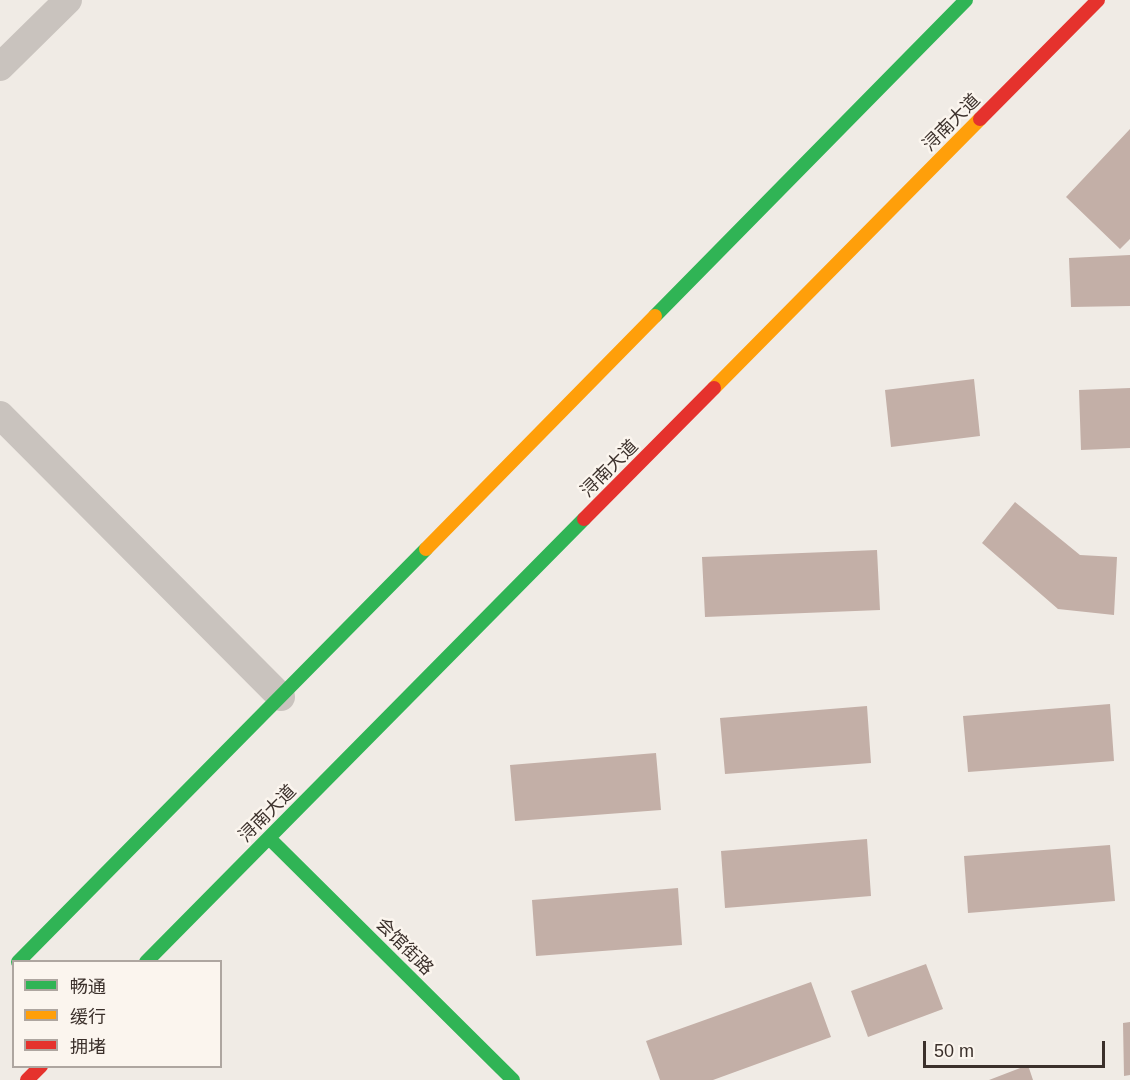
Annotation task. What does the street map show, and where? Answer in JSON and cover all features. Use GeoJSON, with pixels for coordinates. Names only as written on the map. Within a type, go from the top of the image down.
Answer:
{"type":"FeatureCollection","features":[{"type":"Feature","properties":{"kind":"main road","name":"浔南大道"},"geometry":{"type":"LineString","coordinates":[[148,960],[1098,0]]}},
{"type":"Feature","properties":{"kind":"main road"},"geometry":{"type":"LineString","coordinates":[[20,960],[281,697],[952,5]]}},
{"type":"Feature","properties":{"kind":"main road","name":"会馆街路"},"geometry":{"type":"LineString","coordinates":[[270,839],[513,1080]]}},
{"type":"Feature","properties":{"kind":"main road"},"geometry":{"type":"LineString","coordinates":[[27,1080],[39,1068]]}},
{"type":"Feature","properties":{"kind":"street"},"geometry":{"type":"LineString","coordinates":[[0,67],[68,0]]}},
{"type":"Feature","properties":{"kind":"street"},"geometry":{"type":"LineString","coordinates":[[0,416],[281,697]]}},
{"type":"Feature","properties":{"kind":"building"},"geometry":{"type":"Polygon","coordinates":[[[1130,129],[1130,239],[1120,249],[1066,197],[1130,129]]]}},
{"type":"Feature","properties":{"kind":"building"},"geometry":{"type":"Polygon","coordinates":[[[1130,255],[1130,306],[1071,307],[1069,258],[1130,255]]]}},
{"type":"Feature","properties":{"kind":"building"},"geometry":{"type":"Polygon","coordinates":[[[974,379],[980,436],[891,447],[885,390],[974,379]]]}},
{"type":"Feature","properties":{"kind":"building"},"geometry":{"type":"Polygon","coordinates":[[[1130,388],[1130,448],[1081,450],[1079,390],[1130,388]]]}},
{"type":"Feature","properties":{"kind":"building"},"geometry":{"type":"Polygon","coordinates":[[[1015,502],[1080,555],[1117,557],[1114,615],[1058,609],[982,543],[1015,502]]]}},
{"type":"Feature","properties":{"kind":"building"},"geometry":{"type":"Polygon","coordinates":[[[877,550],[880,610],[705,617],[702,557],[877,550]]]}},
{"type":"Feature","properties":{"kind":"building"},"geometry":{"type":"Polygon","coordinates":[[[1110,704],[1114,761],[968,772],[963,716],[1110,704]]]}},
{"type":"Feature","properties":{"kind":"building"},"geometry":{"type":"Polygon","coordinates":[[[867,706],[871,763],[725,774],[720,718],[867,706]]]}},
{"type":"Feature","properties":{"kind":"building"},"geometry":{"type":"Polygon","coordinates":[[[656,753],[661,810],[515,821],[510,765],[656,753]]]}},
{"type":"Feature","properties":{"kind":"building"},"geometry":{"type":"Polygon","coordinates":[[[867,839],[871,896],[725,908],[721,851],[867,839]]]}},
{"type":"Feature","properties":{"kind":"building"},"geometry":{"type":"Polygon","coordinates":[[[1110,845],[1115,901],[968,913],[964,856],[1110,845]]]}},
{"type":"Feature","properties":{"kind":"building"},"geometry":{"type":"Polygon","coordinates":[[[678,888],[682,945],[536,956],[532,900],[678,888]]]}},
{"type":"Feature","properties":{"kind":"building"},"geometry":{"type":"Polygon","coordinates":[[[926,964],[943,1009],[868,1037],[851,991],[926,964]]]}},
{"type":"Feature","properties":{"kind":"building"},"geometry":{"type":"Polygon","coordinates":[[[811,982],[831,1037],[713,1080],[660,1080],[646,1041],[811,982]]]}},
{"type":"Feature","properties":{"kind":"building"},"geometry":{"type":"Polygon","coordinates":[[[1130,1022],[1130,1075],[1124,1076],[1123,1023],[1130,1022]]]}},
{"type":"Feature","properties":{"kind":"building"},"geometry":{"type":"Polygon","coordinates":[[[1028,1065],[1033,1080],[989,1080],[1028,1065]]]}},
{"type":"Feature","properties":{"kind":"traffic: fast"},"geometry":{"type":"LineString","coordinates":[[655,316],[966,0]]}},
{"type":"Feature","properties":{"kind":"traffic: fast"},"geometry":{"type":"LineString","coordinates":[[148,960],[584,519]]}},
{"type":"Feature","properties":{"kind":"traffic: fast"},"geometry":{"type":"LineString","coordinates":[[20,960],[426,549]]}},
{"type":"Feature","properties":{"kind":"traffic: fast"},"geometry":{"type":"LineString","coordinates":[[270,839],[513,1080]]}},
{"type":"Feature","properties":{"kind":"traffic: slow"},"geometry":{"type":"LineString","coordinates":[[714,388],[980,119]]}},
{"type":"Feature","properties":{"kind":"traffic: slow"},"geometry":{"type":"LineString","coordinates":[[426,549],[655,316]]}},
{"type":"Feature","properties":{"kind":"traffic: jam"},"geometry":{"type":"LineString","coordinates":[[980,119],[1098,0]]}},
{"type":"Feature","properties":{"kind":"traffic: jam"},"geometry":{"type":"LineString","coordinates":[[584,519],[714,388]]}},
{"type":"Feature","properties":{"kind":"traffic: jam"},"geometry":{"type":"LineString","coordinates":[[27,1080],[39,1068]]}}]}
